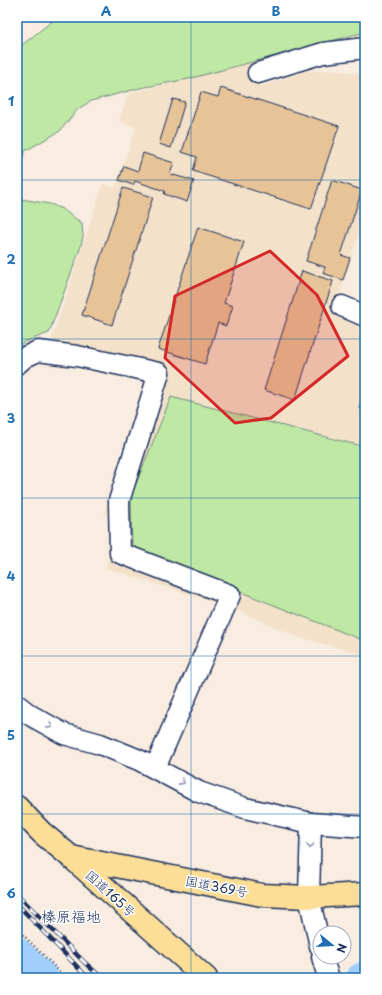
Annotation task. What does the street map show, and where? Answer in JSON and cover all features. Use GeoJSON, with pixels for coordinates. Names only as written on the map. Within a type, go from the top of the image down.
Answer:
{"type":"FeatureCollection","features":[{"type":"Feature","properties":{"kind":"highway","name":"国道165号"},"geometry":{"type":"LineString","coordinates":[[17,807],[42,833],[71,857],[206,978]]}},
{"type":"Feature","properties":{"kind":"highway","name":"国道369号"},"geometry":{"type":"LineString","coordinates":[[71,857],[262,895],[309,897],[365,894]]}},
{"type":"Feature","properties":{"kind":"street"},"geometry":{"type":"LineString","coordinates":[[258,73],[323,53],[365,48]]}},
{"type":"Feature","properties":{"kind":"street"},"geometry":{"type":"LineString","coordinates":[[342,306],[365,316]]}},
{"type":"Feature","properties":{"kind":"street"},"geometry":{"type":"LineString","coordinates":[[17,364],[24,357],[38,351],[77,356],[159,373],[119,501],[120,553],[230,594],[154,768]]}},
{"type":"Feature","properties":{"kind":"street"},"geometry":{"type":"LineString","coordinates":[[17,705],[30,715],[64,734],[100,744],[154,768],[199,792],[245,808],[311,823],[365,827]]}},
{"type":"Feature","properties":{"kind":"street"},"geometry":{"type":"LineString","coordinates":[[311,823],[309,897],[315,925]]}},
{"type":"Feature","properties":{"kind":"street"},"geometry":{"type":"LineString","coordinates":[[324,965],[330,978]]}},
{"type":"Feature","properties":{"kind":"path"},"geometry":{"type":"LineString","coordinates":[[17,929],[66,978]]}},
{"type":"Feature","properties":{"kind":"highlighted area"},"geometry":{"type":"Polygon","coordinates":[[[270,251],[317,295],[348,356],[271,418],[235,423],[165,358],[175,296],[270,251]]]}},
{"type":"Feature","properties":{"kind":"shaded area"},"geometry":{"type":"Polygon","coordinates":[[[252,62],[260,87],[306,71],[338,70],[365,75],[365,213],[334,313],[365,326],[365,655],[295,636],[232,608],[106,568],[115,517],[104,514],[149,367],[50,344],[103,184],[115,188],[136,128],[119,121],[129,93],[252,62]]]}},
{"type":"Feature","properties":{"kind":"green space"},"geometry":{"type":"Polygon","coordinates":[[[61,17],[365,17],[365,32],[188,79],[140,88],[91,101],[78,109],[60,131],[25,151],[17,176],[17,49],[51,22],[61,17]]]}},
{"type":"Feature","properties":{"kind":"green space"},"geometry":{"type":"Polygon","coordinates":[[[17,193],[21,199],[50,204],[62,209],[82,223],[83,237],[49,333],[24,342],[17,348],[17,193]]]}},
{"type":"Feature","properties":{"kind":"green space"},"geometry":{"type":"Polygon","coordinates":[[[171,397],[365,447],[365,641],[132,549],[131,496],[171,397]]]}},
{"type":"Feature","properties":{"kind":"water"},"geometry":{"type":"Polygon","coordinates":[[[365,389],[365,410],[359,408],[365,389]]]}},
{"type":"Feature","properties":{"kind":"building"},"geometry":{"type":"Polygon","coordinates":[[[221,88],[339,126],[311,209],[193,171],[197,157],[182,152],[201,92],[218,97],[221,88]]]}},
{"type":"Feature","properties":{"kind":"building"},"geometry":{"type":"Polygon","coordinates":[[[173,99],[185,102],[171,148],[159,144],[173,99]]]}},
{"type":"Feature","properties":{"kind":"building"},"geometry":{"type":"Polygon","coordinates":[[[143,153],[174,163],[170,174],[194,181],[187,202],[164,194],[165,191],[135,181],[133,185],[119,180],[124,166],[138,171],[143,153]]]}},
{"type":"Feature","properties":{"kind":"building"},"geometry":{"type":"Polygon","coordinates":[[[332,180],[362,190],[341,255],[350,258],[343,280],[323,273],[325,267],[306,261],[332,180]]]}},
{"type":"Feature","properties":{"kind":"building"},"geometry":{"type":"Polygon","coordinates":[[[123,188],[153,197],[112,325],[82,315],[123,188]]]}},
{"type":"Feature","properties":{"kind":"building"},"geometry":{"type":"Polygon","coordinates":[[[198,227],[244,242],[224,303],[233,306],[226,326],[218,323],[205,364],[158,349],[198,227]]]}},
{"type":"Feature","properties":{"kind":"building"},"geometry":{"type":"Polygon","coordinates":[[[302,271],[333,281],[295,400],[264,390],[302,271]]]}},
{"type":"Feature","properties":{"kind":"waterway"},"geometry":{"type":"LineString","coordinates":[[17,952],[44,978]]}},
{"type":"Feature","properties":{"kind":"waterway"},"geometry":{"type":"LineString","coordinates":[[361,978],[365,976]]}},
{"type":"Feature","properties":{"kind":"railway"},"geometry":{"type":"LineString","coordinates":[[17,894],[85,963],[102,978]]}},
{"type":"Feature","properties":{"kind":"railway"},"geometry":{"type":"LineString","coordinates":[[17,904],[88,978]]}},
{"type":"Feature","properties":{"kind":"district","name":"榛原福地"},"geometry":{"type":"Point","coordinates":[71,915]}}]}
